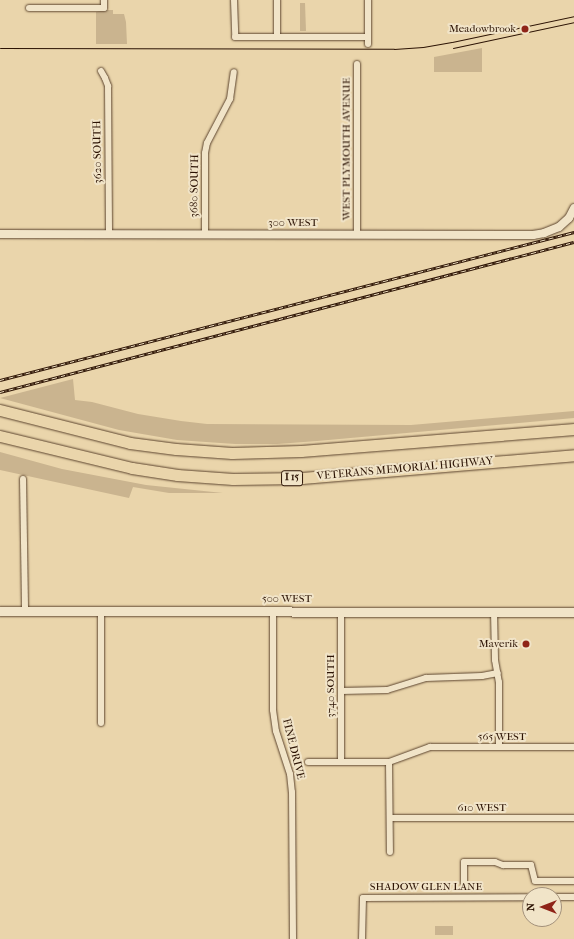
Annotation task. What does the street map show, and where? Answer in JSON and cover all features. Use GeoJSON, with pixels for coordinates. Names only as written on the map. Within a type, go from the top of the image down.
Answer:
{"type":"FeatureCollection","features":[{"type":"Feature","properties":{"kind":"highway"},"geometry":{"type":"LineString","coordinates":[[1,408],[28,418],[130,443],[176,449],[232,453],[301,451],[574,429]]}},
{"type":"Feature","properties":{"kind":"highway","name":"VETERANS MEMORIAL HIGHWAY"},"geometry":{"type":"LineString","coordinates":[[0,437],[132,468],[177,475],[233,479],[302,478],[574,455]]}},
{"type":"Feature","properties":{"kind":"main road","name":"500 WEST"},"geometry":{"type":"LineString","coordinates":[[0,611],[574,612]]}},
{"type":"Feature","properties":{"kind":"street"},"geometry":{"type":"LineString","coordinates":[[29,8],[104,8],[104,0]]}},
{"type":"Feature","properties":{"kind":"street"},"geometry":{"type":"LineString","coordinates":[[234,0],[235,37],[368,37]]}},
{"type":"Feature","properties":{"kind":"street"},"geometry":{"type":"LineString","coordinates":[[277,0],[277,37]]}},
{"type":"Feature","properties":{"kind":"street"},"geometry":{"type":"LineString","coordinates":[[368,0],[368,44]]}},
{"type":"Feature","properties":{"kind":"street","name":"WEST PLYMOUTH AVENUE"},"geometry":{"type":"LineString","coordinates":[[357,64],[357,234]]}},
{"type":"Feature","properties":{"kind":"street","name":"3620 SOUTH"},"geometry":{"type":"LineString","coordinates":[[101,71],[108,86],[109,234]]}},
{"type":"Feature","properties":{"kind":"street","name":"3680 SOUTH"},"geometry":{"type":"LineString","coordinates":[[205,234],[205,153],[207,143],[230,99],[234,72]]}},
{"type":"Feature","properties":{"kind":"street","name":"300 WEST"},"geometry":{"type":"LineString","coordinates":[[0,234],[533,234],[544,233],[559,227],[569,218],[574,208]]}},
{"type":"Feature","properties":{"kind":"street"},"geometry":{"type":"LineString","coordinates":[[23,479],[25,611]]}},
{"type":"Feature","properties":{"kind":"street"},"geometry":{"type":"LineString","coordinates":[[101,611],[101,723]]}},
{"type":"Feature","properties":{"kind":"street","name":"FINE DRIVE"},"geometry":{"type":"LineString","coordinates":[[273,611],[273,710],[276,731],[290,774],[292,792],[293,939]]}},
{"type":"Feature","properties":{"kind":"street","name":"3740 SOUTH"},"geometry":{"type":"LineString","coordinates":[[341,611],[341,762]]}},
{"type":"Feature","properties":{"kind":"street"},"geometry":{"type":"LineString","coordinates":[[494,611],[495,660],[498,674],[499,747]]}},
{"type":"Feature","properties":{"kind":"street"},"geometry":{"type":"LineString","coordinates":[[341,691],[387,690],[412,681],[433,677],[482,676],[498,674]]}},
{"type":"Feature","properties":{"kind":"street","name":"565 WEST"},"geometry":{"type":"LineString","coordinates":[[390,762],[430,747],[574,747]]}},
{"type":"Feature","properties":{"kind":"street"},"geometry":{"type":"LineString","coordinates":[[308,762],[390,762],[390,852]]}},
{"type":"Feature","properties":{"kind":"street","name":"610 WEST"},"geometry":{"type":"LineString","coordinates":[[390,818],[574,818]]}},
{"type":"Feature","properties":{"kind":"street"},"geometry":{"type":"LineString","coordinates":[[464,884],[464,862],[495,862],[503,865],[531,865],[535,881],[574,881]]}},
{"type":"Feature","properties":{"kind":"street","name":"SHADOW GLEN LANE"},"geometry":{"type":"LineString","coordinates":[[362,939],[363,898],[522,897]]}},
{"type":"Feature","properties":{"kind":"street"},"geometry":{"type":"LineString","coordinates":[[562,897],[574,897]]}},
{"type":"Feature","properties":{"kind":"shaded area"},"geometry":{"type":"Polygon","coordinates":[[[300,3],[305,3],[306,31],[300,31],[300,3]]]}},
{"type":"Feature","properties":{"kind":"shaded area"},"geometry":{"type":"Polygon","coordinates":[[[113,10],[113,14],[124,14],[127,44],[96,44],[96,12],[113,10]]]}},
{"type":"Feature","properties":{"kind":"shaded area"},"geometry":{"type":"Polygon","coordinates":[[[482,48],[482,72],[434,72],[434,57],[482,48]]]}},
{"type":"Feature","properties":{"kind":"shaded area"},"geometry":{"type":"Polygon","coordinates":[[[73,379],[75,400],[92,402],[138,414],[207,424],[411,425],[574,411],[574,418],[317,441],[277,444],[235,444],[177,440],[119,430],[0,398],[73,379]]]}},
{"type":"Feature","properties":{"kind":"shaded area"},"geometry":{"type":"Polygon","coordinates":[[[0,452],[62,469],[146,485],[223,493],[169,493],[133,487],[129,498],[0,470],[0,452]]]}},
{"type":"Feature","properties":{"kind":"shaded area"},"geometry":{"type":"Polygon","coordinates":[[[435,926],[453,926],[453,935],[435,935],[435,926]]]}},
{"type":"Feature","properties":{"kind":"tram line"},"geometry":{"type":"LineString","coordinates":[[0,48],[394,49],[423,47],[452,42],[574,16]]}},
{"type":"Feature","properties":{"kind":"tram line"},"geometry":{"type":"LineString","coordinates":[[453,48],[574,22]]}},
{"type":"Feature","properties":{"kind":"railway"},"geometry":{"type":"LineString","coordinates":[[0,380],[574,232]]}},
{"type":"Feature","properties":{"kind":"railway"},"geometry":{"type":"LineString","coordinates":[[0,392],[574,242]]}},
{"type":"Feature","properties":{"kind":"place","name":"Meadowbrook"},"geometry":{"type":"Point","coordinates":[525,29]}},
{"type":"Feature","properties":{"kind":"place","name":"Maverik"},"geometry":{"type":"Point","coordinates":[526,644]}}]}
